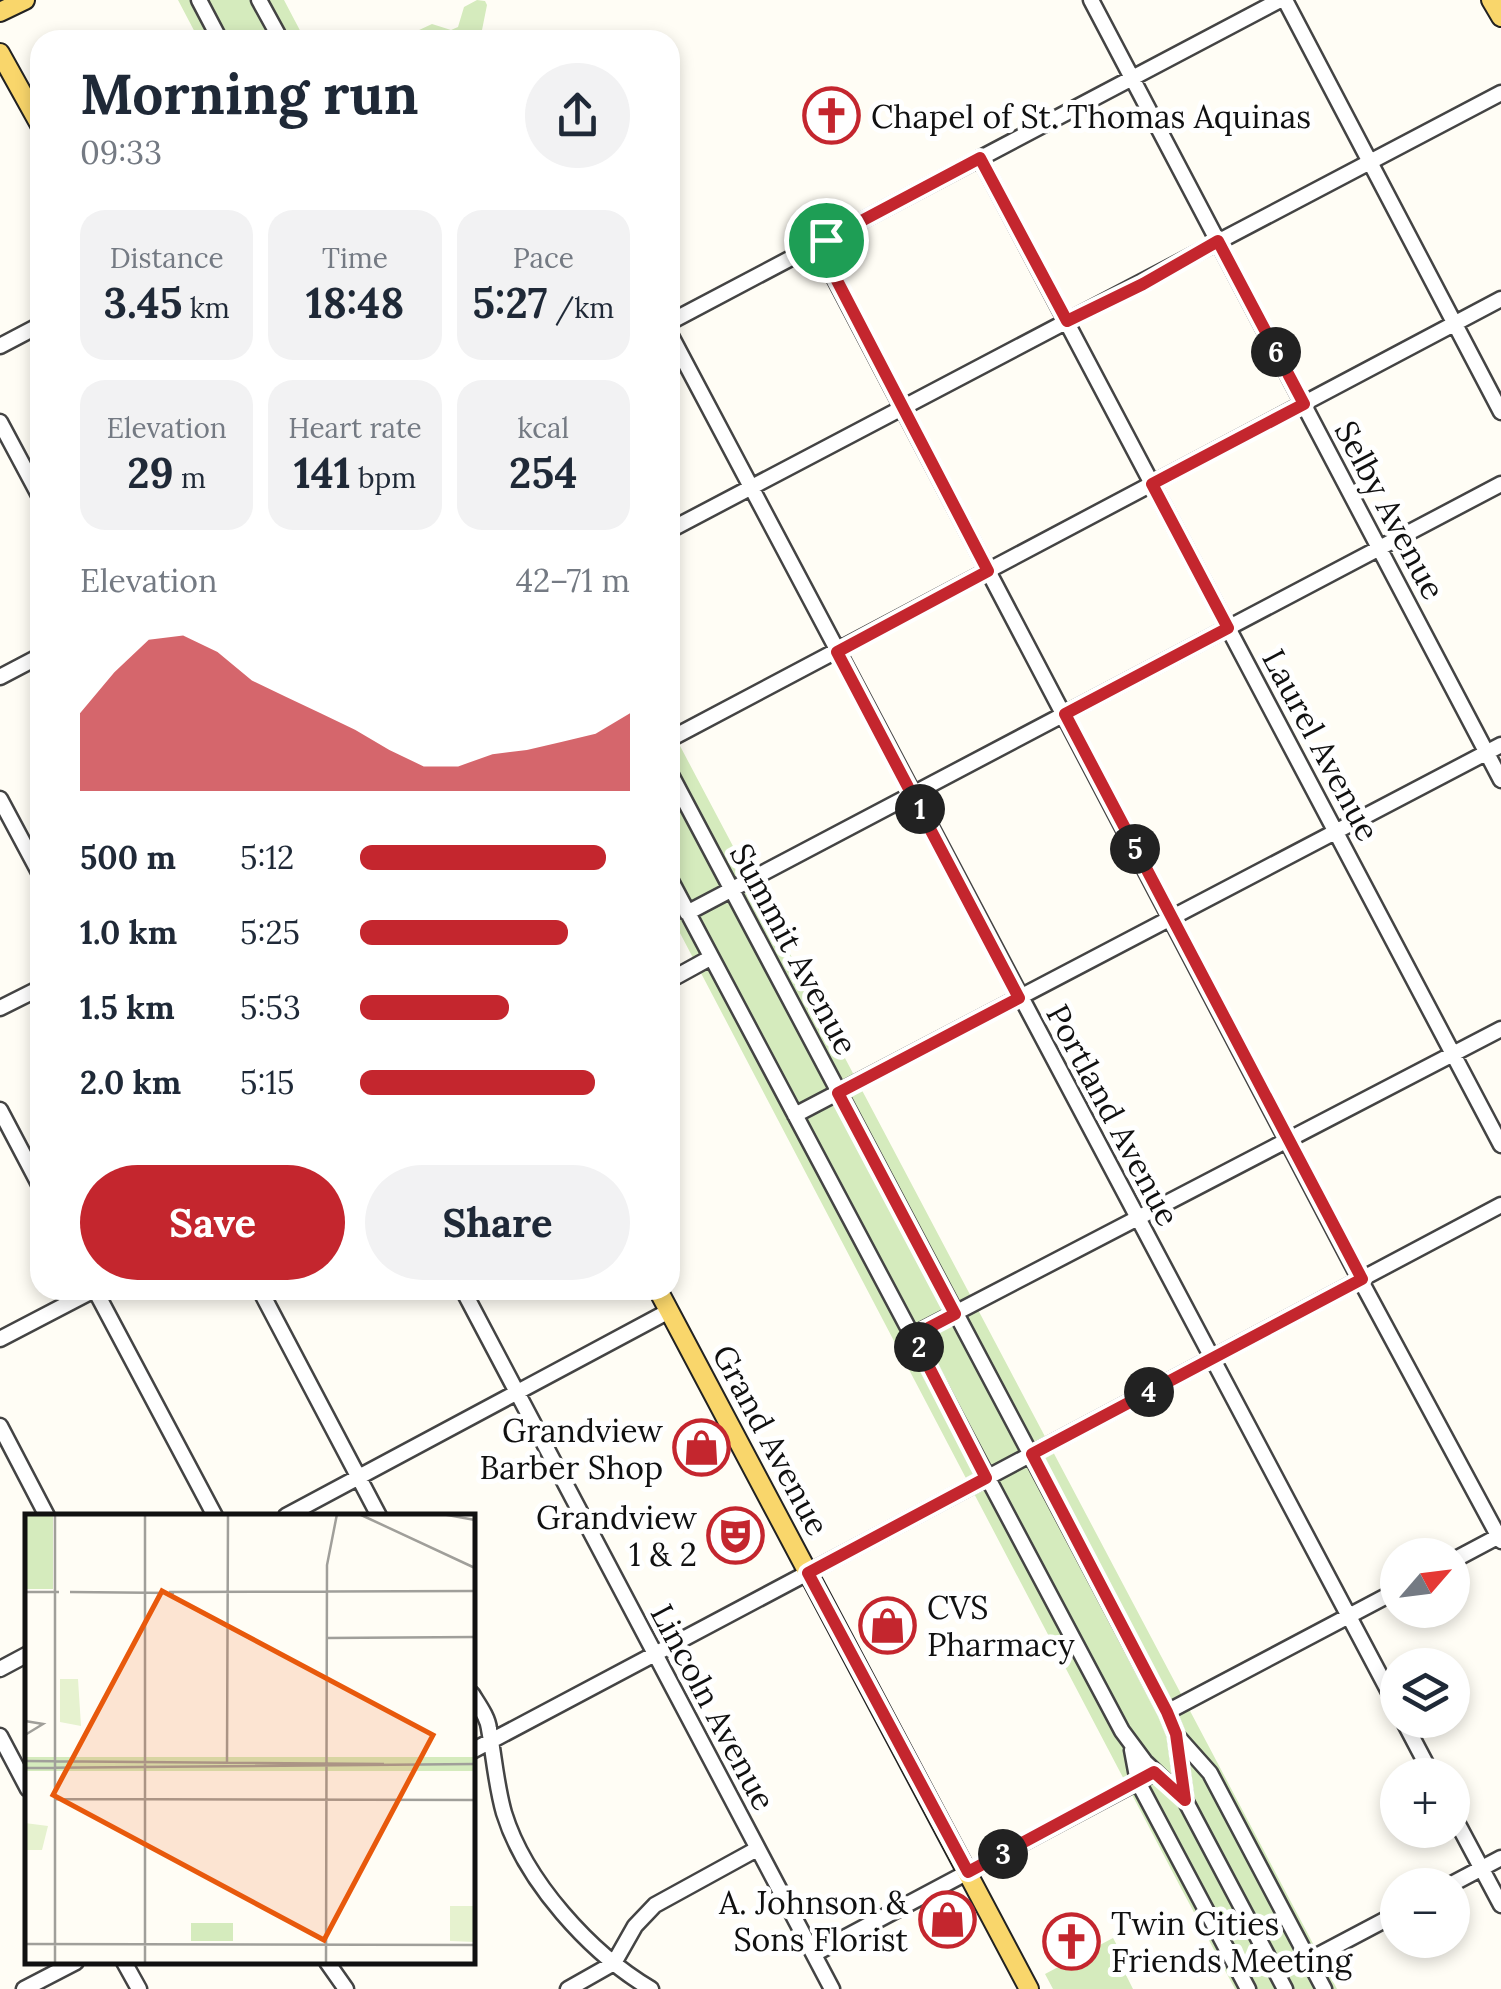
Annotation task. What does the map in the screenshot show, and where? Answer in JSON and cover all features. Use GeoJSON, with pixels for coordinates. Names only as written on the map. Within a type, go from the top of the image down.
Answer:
{"type":"FeatureCollection","features":[{"type":"Feature","properties":{"kind":"main road"},"geometry":{"type":"LineString","coordinates":[[0,12],[24,0]]}},
{"type":"Feature","properties":{"kind":"main road"},"geometry":{"type":"LineString","coordinates":[[1492,0],[1501,17]]}},
{"type":"Feature","properties":{"kind":"main road"},"geometry":{"type":"LineString","coordinates":[[0,53],[30,108]]}},
{"type":"Feature","properties":{"kind":"main road","name":"Grand Avenue"},"geometry":{"type":"LineString","coordinates":[[663,1300],[1029,1989]]}},
{"type":"Feature","properties":{"kind":"street"},"geometry":{"type":"LineString","coordinates":[[199,0],[215,30]]}},
{"type":"Feature","properties":{"kind":"street"},"geometry":{"type":"LineString","coordinates":[[259,0],[276,30]]}},
{"type":"Feature","properties":{"kind":"street","name":"Selby Avenue"},"geometry":{"type":"LineString","coordinates":[[1090,0],[1379,548],[1494,749],[1501,780]]}},
{"type":"Feature","properties":{"kind":"street"},"geometry":{"type":"LineString","coordinates":[[680,317],[1282,0],[1501,412]]}},
{"type":"Feature","properties":{"kind":"street"},"geometry":{"type":"LineString","coordinates":[[680,525],[1501,93]]}},
{"type":"Feature","properties":{"kind":"street","name":"Laurel Avenue"},"geometry":{"type":"LineString","coordinates":[[980,158],[1501,1146]]}},
{"type":"Feature","properties":{"kind":"street"},"geometry":{"type":"LineString","coordinates":[[818,244],[1170,919],[1500,1538],[1470,1552]]}},
{"type":"Feature","properties":{"kind":"street"},"geometry":{"type":"LineString","coordinates":[[680,734],[1501,299]]}},
{"type":"Feature","properties":{"kind":"street"},"geometry":{"type":"LineString","coordinates":[[0,346],[30,330]]}},
{"type":"Feature","properties":{"kind":"street","name":"Portland Avenue"},"geometry":{"type":"LineString","coordinates":[[680,353],[1380,1676]]}},
{"type":"Feature","properties":{"kind":"street"},"geometry":{"type":"LineString","coordinates":[[0,422],[30,478]]}},
{"type":"Feature","properties":{"kind":"street"},"geometry":{"type":"LineString","coordinates":[[687,913],[1501,484]]}},
{"type":"Feature","properties":{"kind":"street"},"geometry":{"type":"LineString","coordinates":[[0,677],[30,661]]}},
{"type":"Feature","properties":{"kind":"street"},"geometry":{"type":"LineString","coordinates":[[796,1116],[1494,749]]}},
{"type":"Feature","properties":{"kind":"street","name":"Summit Avenue"},"geometry":{"type":"LineString","coordinates":[[680,792],[1167,1712],[1176,1734],[1185,1800]]}},
{"type":"Feature","properties":{"kind":"street"},"geometry":{"type":"LineString","coordinates":[[0,798],[30,855]]}},
{"type":"Feature","properties":{"kind":"street","name":"Summit Avenue"},"geometry":{"type":"LineString","coordinates":[[680,899],[1131,1744],[1185,1800],[1285,1989]]}},
{"type":"Feature","properties":{"kind":"street"},"geometry":{"type":"LineString","coordinates":[[680,974],[710,958]]}},
{"type":"Feature","properties":{"kind":"street"},"geometry":{"type":"LineString","coordinates":[[0,1008],[30,993]]}},
{"type":"Feature","properties":{"kind":"street"},"geometry":{"type":"LineString","coordinates":[[913,1336],[1501,1029]]}},
{"type":"Feature","properties":{"kind":"street"},"geometry":{"type":"LineString","coordinates":[[0,1110],[30,1167]]}},
{"type":"Feature","properties":{"kind":"street"},"geometry":{"type":"LineString","coordinates":[[475,1749],[1501,1205]]}},
{"type":"Feature","properties":{"kind":"street"},"geometry":{"type":"LineString","coordinates":[[0,1339],[75,1300]]}},
{"type":"Feature","properties":{"kind":"street"},"geometry":{"type":"LineString","coordinates":[[99,1300],[213,1514]]}},
{"type":"Feature","properties":{"kind":"street"},"geometry":{"type":"LineString","coordinates":[[265,1300],[378,1514]]}},
{"type":"Feature","properties":{"kind":"street","name":"Lincoln Avenue"},"geometry":{"type":"LineString","coordinates":[[468,1300],[832,1989]]}},
{"type":"Feature","properties":{"kind":"street"},"geometry":{"type":"LineString","coordinates":[[290,1514],[669,1312]]}},
{"type":"Feature","properties":{"kind":"street"},"geometry":{"type":"LineString","coordinates":[[0,1426],[46,1514]]}},
{"type":"Feature","properties":{"kind":"street"},"geometry":{"type":"LineString","coordinates":[[1167,1712],[1380,1599]]}},
{"type":"Feature","properties":{"kind":"street"},"geometry":{"type":"LineString","coordinates":[[0,1669],[25,1656]]}},
{"type":"Feature","properties":{"kind":"street"},"geometry":{"type":"LineString","coordinates":[[475,1699],[490,1726],[489,1742],[503,1810],[538,1884],[614,1963],[651,1989]]}},
{"type":"Feature","properties":{"kind":"street","name":"Summit Avenue"},"geometry":{"type":"LineString","coordinates":[[1176,1734],[1210,1773],[1324,1989]]}},
{"type":"Feature","properties":{"kind":"street"},"geometry":{"type":"LineString","coordinates":[[0,1736],[25,1784]]}},
{"type":"Feature","properties":{"kind":"street","name":"Summit Avenue"},"geometry":{"type":"LineString","coordinates":[[1131,1744],[1138,1782],[1248,1989]]}},
{"type":"Feature","properties":{"kind":"street"},"geometry":{"type":"LineString","coordinates":[[814,1954],[1154,1772]]}},
{"type":"Feature","properties":{"kind":"street"},"geometry":{"type":"LineString","coordinates":[[1470,1846],[1501,1905]]}},
{"type":"Feature","properties":{"kind":"street"},"geometry":{"type":"LineString","coordinates":[[568,1989],[614,1963],[635,1926],[655,1905],[757,1848]]}},
{"type":"Feature","properties":{"kind":"street"},"geometry":{"type":"LineString","coordinates":[[1470,1874],[1501,1858]]}},
{"type":"Feature","properties":{"kind":"street"},"geometry":{"type":"LineString","coordinates":[[1309,1960],[1380,1923]]}},
{"type":"Feature","properties":{"kind":"street"},"geometry":{"type":"LineString","coordinates":[[24,1989],[72,1964]]}},
{"type":"Feature","properties":{"kind":"street"},"geometry":{"type":"LineString","coordinates":[[125,1964],[139,1989]]}},
{"type":"Feature","properties":{"kind":"street"},"geometry":{"type":"LineString","coordinates":[[328,1964],[346,1989]]}},
{"type":"Feature","properties":{"kind":"green space"},"geometry":{"type":"Polygon","coordinates":[[[178,0],[284,0],[300,30],[194,30],[178,0]]]}},
{"type":"Feature","properties":{"kind":"green space"},"geometry":{"type":"Polygon","coordinates":[[[477,0],[485,1],[482,30],[451,30],[458,27],[464,7],[477,0]]]}},
{"type":"Feature","properties":{"kind":"green space"},"geometry":{"type":"Polygon","coordinates":[[[432,24],[451,30],[419,30],[432,24]]]}},
{"type":"Feature","properties":{"kind":"green space"},"geometry":{"type":"Polygon","coordinates":[[[680,746],[1337,1989],[1235,1989],[680,933],[680,746]]]}},
{"type":"Feature","properties":{"kind":"green space"},"geometry":{"type":"Polygon","coordinates":[[[1113,1938],[1126,1962],[1126,1975],[1133,1989],[1053,1989],[1045,1974],[1113,1938]]]}},
{"type":"Feature","properties":{"kind":"place","name":"Chapel of St. Thomas Aquinas"},"geometry":{"type":"Point","coordinates":[832,116]}},
{"type":"Feature","properties":{"kind":"place","name":"Grandview Barber Shop"},"geometry":{"type":"Point","coordinates":[702,1448]}},
{"type":"Feature","properties":{"kind":"place","name":"Grandview 1 & 2"},"geometry":{"type":"Point","coordinates":[736,1535]}},
{"type":"Feature","properties":{"kind":"place","name":"CVS Pharmacy"},"geometry":{"type":"Point","coordinates":[888,1625]}},
{"type":"Feature","properties":{"kind":"place","name":"A. Johnson & Sons Florist"},"geometry":{"type":"Point","coordinates":[947,1920]}},
{"type":"Feature","properties":{"kind":"place","name":"Twin Cities Friends Meeting"},"geometry":{"type":"Point","coordinates":[1072,1941]}},
{"type":"Feature","properties":{"kind":"route"},"geometry":{"type":"LineString","coordinates":[[980,158],[1067,321],[1218,241],[1304,404],[1152,484],[1228,628],[1065,714],[1362,1279],[1032,1454],[1167,1712],[1176,1734],[1185,1800],[1154,1772],[968,1872],[808,1573],[986,1478],[913,1336],[955,1314],[838,1093],[1019,998],[837,652],[988,571],[818,244],[826,240],[980,158]]}}]}
